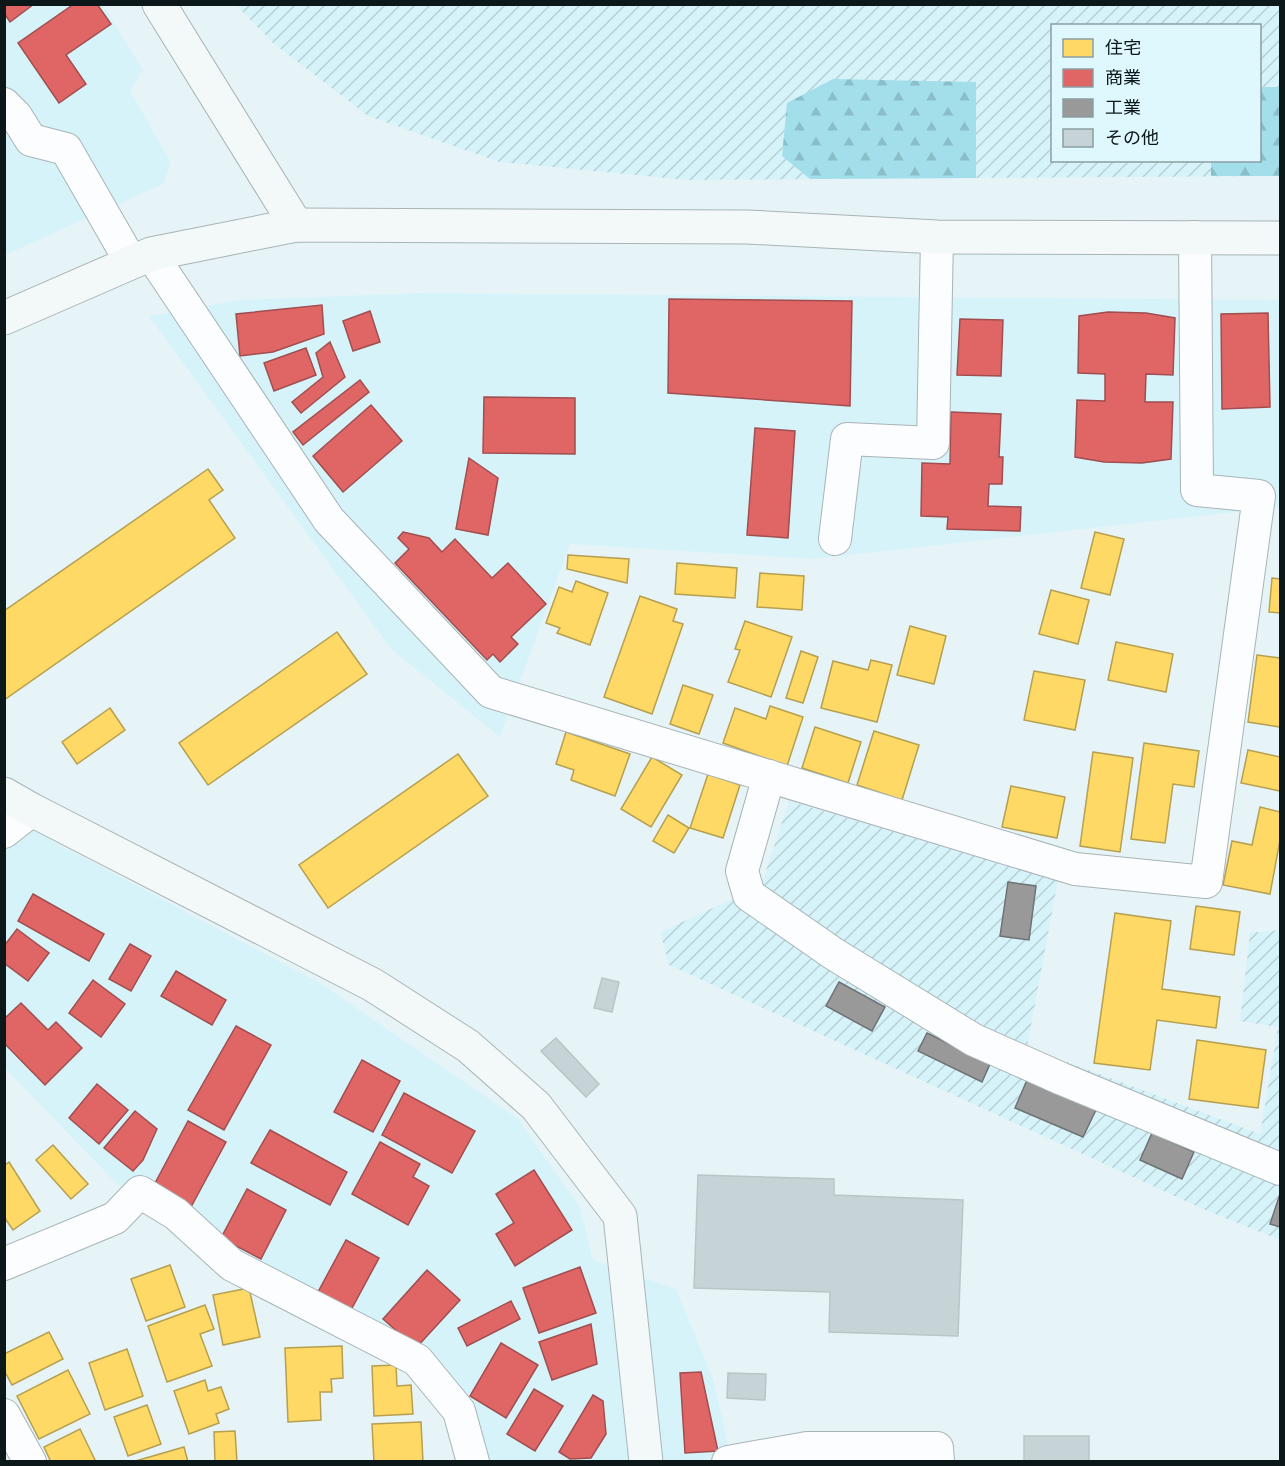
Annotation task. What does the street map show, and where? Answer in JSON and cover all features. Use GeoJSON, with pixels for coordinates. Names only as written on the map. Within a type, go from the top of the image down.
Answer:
{"type":"FeatureCollection","features":[{"type":"Feature","properties":{"kind":"street"},"geometry":{"type":"LineString","coordinates":[[159,4],[296,225]]}},
{"type":"Feature","properties":{"kind":"street"},"geometry":{"type":"LineString","coordinates":[[4,104],[16,116],[31,140],[66,150],[328,520],[491,692],[1075,869],[1206,882],[1259,496],[1197,490],[1195,237]]}},
{"type":"Feature","properties":{"kind":"street"},"geometry":{"type":"LineString","coordinates":[[4,318],[141,258],[296,225],[747,227],[937,237],[1281,238]]}},
{"type":"Feature","properties":{"kind":"street"},"geometry":{"type":"LineString","coordinates":[[835,539],[847,440],[933,443],[937,237]]}},
{"type":"Feature","properties":{"kind":"street"},"geometry":{"type":"LineString","coordinates":[[769,776],[742,871],[749,895],[834,954],[974,1040],[1281,1169]]}},
{"type":"Feature","properties":{"kind":"street"},"geometry":{"type":"LineString","coordinates":[[4,832],[18,802],[373,985],[468,1047],[536,1106],[620,1216],[646,1461]]}},
{"type":"Feature","properties":{"kind":"street"},"geometry":{"type":"LineString","coordinates":[[4,1264],[115,1218],[140,1192],[176,1214],[232,1266],[417,1360],[459,1411],[473,1461]]}},
{"type":"Feature","properties":{"kind":"street"},"geometry":{"type":"LineString","coordinates":[[4,1415],[30,1461]]}},
{"type":"Feature","properties":{"kind":"street"},"geometry":{"type":"LineString","coordinates":[[728,1461],[807,1448],[937,1448],[938,1461]]}},
{"type":"Feature","properties":{"kind":"shaded area"},"geometry":{"type":"Polygon","coordinates":[[[4,5],[103,5],[143,70],[130,91],[171,163],[163,184],[5,255],[4,5]]]}},
{"type":"Feature","properties":{"kind":"shaded area"},"geometry":{"type":"Polygon","coordinates":[[[236,5],[1280,5],[1280,176],[687,180],[499,162],[368,116],[273,43],[236,5]]]}},
{"type":"Feature","properties":{"kind":"shaded area"},"geometry":{"type":"Polygon","coordinates":[[[419,293],[1280,300],[1280,507],[813,559],[570,544],[500,737],[391,649],[149,316],[239,300],[419,293]]]}},
{"type":"Feature","properties":{"kind":"shaded area"},"geometry":{"type":"Polygon","coordinates":[[[789,801],[1058,880],[1027,1047],[1260,1134],[1278,1027],[1240,1021],[1250,933],[1280,930],[1280,1240],[1203,1209],[669,965],[660,932],[761,886],[789,801]]]}},
{"type":"Feature","properties":{"kind":"shaded area"},"geometry":{"type":"Polygon","coordinates":[[[4,815],[320,983],[517,1118],[580,1207],[593,1260],[676,1289],[713,1379],[729,1448],[794,1441],[951,1438],[953,1461],[471,1461],[412,1364],[232,1273],[115,1182],[5,1068],[4,815]]]}},
{"type":"Feature","properties":{"kind":"green space"},"geometry":{"type":"Polygon","coordinates":[[[833,79],[976,82],[976,178],[810,179],[782,156],[787,103],[833,79]]]}},
{"type":"Feature","properties":{"kind":"green space"},"geometry":{"type":"Polygon","coordinates":[[[1261,87],[1280,87],[1280,176],[1211,176],[1211,162],[1261,162],[1261,87]]]}},
{"type":"Feature","properties":{"kind":"building: 住宅"},"geometry":{"type":"Polygon","coordinates":[[[208,469],[223,490],[209,500],[235,538],[4,700],[4,611],[208,469]]]}},
{"type":"Feature","properties":{"kind":"building: 住宅"},"geometry":{"type":"Polygon","coordinates":[[[1095,532],[1124,539],[1110,595],[1081,588],[1095,532]]]}},
{"type":"Feature","properties":{"kind":"building: 住宅"},"geometry":{"type":"Polygon","coordinates":[[[568,555],[629,559],[627,583],[567,569],[568,555]]]}},
{"type":"Feature","properties":{"kind":"building: 住宅"},"geometry":{"type":"Polygon","coordinates":[[[677,563],[737,568],[735,598],[675,594],[677,563]]]}},
{"type":"Feature","properties":{"kind":"building: 住宅"},"geometry":{"type":"Polygon","coordinates":[[[760,573],[804,576],[802,610],[757,607],[760,573]]]}},
{"type":"Feature","properties":{"kind":"building: 住宅"},"geometry":{"type":"Polygon","coordinates":[[[1272,578],[1280,579],[1280,613],[1269,612],[1272,578]]]}},
{"type":"Feature","properties":{"kind":"building: 住宅"},"geometry":{"type":"Polygon","coordinates":[[[576,581],[608,593],[590,645],[557,633],[560,628],[546,623],[559,587],[572,592],[576,581]]]}},
{"type":"Feature","properties":{"kind":"building: 住宅"},"geometry":{"type":"Polygon","coordinates":[[[1051,590],[1089,600],[1078,644],[1039,634],[1051,590]]]}},
{"type":"Feature","properties":{"kind":"building: 住宅"},"geometry":{"type":"Polygon","coordinates":[[[640,596],[677,609],[673,621],[683,624],[652,714],[604,697],[640,596]]]}},
{"type":"Feature","properties":{"kind":"building: 住宅"},"geometry":{"type":"Polygon","coordinates":[[[745,621],[792,637],[771,697],[728,682],[740,650],[735,649],[745,621]]]}},
{"type":"Feature","properties":{"kind":"building: 住宅"},"geometry":{"type":"Polygon","coordinates":[[[910,626],[946,636],[934,684],[897,675],[910,626]]]}},
{"type":"Feature","properties":{"kind":"building: 住宅"},"geometry":{"type":"Polygon","coordinates":[[[337,632],[367,674],[208,785],[179,743],[337,632]]]}},
{"type":"Feature","properties":{"kind":"building: 住宅"},"geometry":{"type":"Polygon","coordinates":[[[1116,642],[1173,654],[1166,692],[1108,680],[1116,642]]]}},
{"type":"Feature","properties":{"kind":"building: 住宅"},"geometry":{"type":"Polygon","coordinates":[[[801,651],[818,657],[803,703],[786,698],[801,651]]]}},
{"type":"Feature","properties":{"kind":"building: 住宅"},"geometry":{"type":"Polygon","coordinates":[[[1257,655],[1280,658],[1280,727],[1248,722],[1257,655]]]}},
{"type":"Feature","properties":{"kind":"building: 住宅"},"geometry":{"type":"Polygon","coordinates":[[[871,660],[892,665],[877,722],[821,708],[833,661],[868,670],[871,660]]]}},
{"type":"Feature","properties":{"kind":"building: 住宅"},"geometry":{"type":"Polygon","coordinates":[[[1034,671],[1085,680],[1075,730],[1024,720],[1034,671]]]}},
{"type":"Feature","properties":{"kind":"building: 住宅"},"geometry":{"type":"Polygon","coordinates":[[[683,685],[713,695],[699,734],[670,724],[683,685]]]}},
{"type":"Feature","properties":{"kind":"building: 住宅"},"geometry":{"type":"Polygon","coordinates":[[[770,706],[803,717],[787,766],[723,743],[735,708],[766,719],[770,706]]]}},
{"type":"Feature","properties":{"kind":"building: 住宅"},"geometry":{"type":"Polygon","coordinates":[[[110,708],[125,730],[77,764],[62,742],[110,708]]]}},
{"type":"Feature","properties":{"kind":"building: 住宅"},"geometry":{"type":"Polygon","coordinates":[[[815,727],[861,742],[848,783],[802,768],[815,727]]]}},
{"type":"Feature","properties":{"kind":"building: 住宅"},"geometry":{"type":"Polygon","coordinates":[[[874,731],[919,745],[902,800],[857,785],[874,731]]]}},
{"type":"Feature","properties":{"kind":"building: 住宅"},"geometry":{"type":"Polygon","coordinates":[[[566,732],[630,754],[615,796],[571,780],[574,770],[556,764],[566,732]]]}},
{"type":"Feature","properties":{"kind":"building: 住宅"},"geometry":{"type":"Polygon","coordinates":[[[1144,743],[1199,751],[1194,787],[1173,784],[1165,843],[1131,839],[1144,743]]]}},
{"type":"Feature","properties":{"kind":"building: 住宅"},"geometry":{"type":"Polygon","coordinates":[[[1248,750],[1280,757],[1280,791],[1241,783],[1248,750]]]}},
{"type":"Feature","properties":{"kind":"building: 住宅"},"geometry":{"type":"Polygon","coordinates":[[[1093,752],[1133,758],[1120,852],[1080,846],[1093,752]]]}},
{"type":"Feature","properties":{"kind":"building: 住宅"},"geometry":{"type":"Polygon","coordinates":[[[458,754],[488,796],[328,908],[299,865],[458,754]]]}},
{"type":"Feature","properties":{"kind":"building: 住宅"},"geometry":{"type":"Polygon","coordinates":[[[652,757],[682,775],[651,827],[621,809],[652,757]]]}},
{"type":"Feature","properties":{"kind":"building: 住宅"},"geometry":{"type":"Polygon","coordinates":[[[708,774],[740,785],[723,838],[690,828],[708,774]]]}},
{"type":"Feature","properties":{"kind":"building: 住宅"},"geometry":{"type":"Polygon","coordinates":[[[1011,786],[1065,797],[1057,838],[1002,827],[1011,786]]]}},
{"type":"Feature","properties":{"kind":"building: 住宅"},"geometry":{"type":"Polygon","coordinates":[[[1260,807],[1280,812],[1280,840],[1270,894],[1223,885],[1232,841],[1252,845],[1260,807]]]}},
{"type":"Feature","properties":{"kind":"building: 住宅"},"geometry":{"type":"Polygon","coordinates":[[[668,815],[689,828],[674,853],[653,841],[668,815]]]}},
{"type":"Feature","properties":{"kind":"building: 住宅"},"geometry":{"type":"Polygon","coordinates":[[[1196,906],[1240,912],[1234,955],[1190,949],[1196,906]]]}},
{"type":"Feature","properties":{"kind":"building: 住宅"},"geometry":{"type":"Polygon","coordinates":[[[1115,913],[1171,921],[1162,989],[1220,997],[1216,1028],[1157,1020],[1150,1070],[1094,1063],[1115,913]]]}},
{"type":"Feature","properties":{"kind":"building: 住宅"},"geometry":{"type":"Polygon","coordinates":[[[1197,1040],[1266,1050],[1258,1108],[1189,1099],[1197,1040]]]}},
{"type":"Feature","properties":{"kind":"building: 住宅"},"geometry":{"type":"Polygon","coordinates":[[[53,1145],[88,1184],[71,1199],[36,1160],[53,1145]]]}},
{"type":"Feature","properties":{"kind":"building: 住宅"},"geometry":{"type":"Polygon","coordinates":[[[9,1162],[40,1211],[13,1230],[4,1217],[4,1166],[9,1162]]]}},
{"type":"Feature","properties":{"kind":"building: 住宅"},"geometry":{"type":"Polygon","coordinates":[[[170,1265],[185,1307],[146,1321],[131,1279],[170,1265]]]}},
{"type":"Feature","properties":{"kind":"building: 住宅"},"geometry":{"type":"Polygon","coordinates":[[[249,1288],[260,1337],[223,1345],[213,1295],[249,1288]]]}},
{"type":"Feature","properties":{"kind":"building: 住宅"},"geometry":{"type":"Polygon","coordinates":[[[205,1305],[214,1329],[200,1334],[212,1366],[167,1382],[148,1326],[205,1305]]]}},
{"type":"Feature","properties":{"kind":"building: 住宅"},"geometry":{"type":"Polygon","coordinates":[[[49,1332],[63,1359],[12,1385],[4,1370],[4,1354],[49,1332]]]}},
{"type":"Feature","properties":{"kind":"building: 住宅"},"geometry":{"type":"Polygon","coordinates":[[[342,1346],[343,1378],[331,1379],[332,1392],[320,1392],[321,1420],[288,1422],[285,1348],[342,1346]]]}},
{"type":"Feature","properties":{"kind":"building: 住宅"},"geometry":{"type":"Polygon","coordinates":[[[127,1349],[143,1396],[105,1410],[89,1363],[127,1349]]]}},
{"type":"Feature","properties":{"kind":"building: 住宅"},"geometry":{"type":"Polygon","coordinates":[[[396,1365],[397,1386],[411,1385],[413,1414],[374,1416],[372,1366],[396,1365]]]}},
{"type":"Feature","properties":{"kind":"building: 住宅"},"geometry":{"type":"Polygon","coordinates":[[[68,1370],[90,1414],[39,1439],[17,1396],[68,1370]]]}},
{"type":"Feature","properties":{"kind":"building: 住宅"},"geometry":{"type":"Polygon","coordinates":[[[205,1380],[208,1391],[221,1387],[229,1409],[216,1414],[219,1423],[189,1434],[174,1391],[205,1380]]]}},
{"type":"Feature","properties":{"kind":"building: 住宅"},"geometry":{"type":"Polygon","coordinates":[[[147,1405],[161,1444],[128,1456],[114,1417],[147,1405]]]}},
{"type":"Feature","properties":{"kind":"building: 住宅"},"geometry":{"type":"Polygon","coordinates":[[[421,1422],[423,1462],[374,1462],[372,1424],[421,1422]]]}},
{"type":"Feature","properties":{"kind":"building: 住宅"},"geometry":{"type":"Polygon","coordinates":[[[80,1429],[96,1462],[51,1462],[44,1447],[80,1429]]]}},
{"type":"Feature","properties":{"kind":"building: 住宅"},"geometry":{"type":"Polygon","coordinates":[[[235,1431],[237,1462],[215,1462],[214,1432],[235,1431]]]}},
{"type":"Feature","properties":{"kind":"building: 住宅"},"geometry":{"type":"Polygon","coordinates":[[[184,1447],[188,1462],[132,1462],[184,1447]]]}},
{"type":"Feature","properties":{"kind":"building: 商業"},"geometry":{"type":"Polygon","coordinates":[[[4,4],[34,4],[10,22],[4,13],[4,4]]]}},
{"type":"Feature","properties":{"kind":"building: 商業"},"geometry":{"type":"Polygon","coordinates":[[[74,4],[97,4],[111,24],[66,55],[86,84],[59,103],[18,43],[74,4]]]}},
{"type":"Feature","properties":{"kind":"building: 商業"},"geometry":{"type":"Polygon","coordinates":[[[669,299],[852,301],[850,406],[668,393],[669,299]]]}},
{"type":"Feature","properties":{"kind":"building: 商業"},"geometry":{"type":"Polygon","coordinates":[[[322,305],[324,334],[273,352],[240,356],[236,314],[322,305]]]}},
{"type":"Feature","properties":{"kind":"building: 商業"},"geometry":{"type":"Polygon","coordinates":[[[370,311],[380,342],[353,351],[343,321],[370,311]]]}},
{"type":"Feature","properties":{"kind":"building: 商業"},"geometry":{"type":"Polygon","coordinates":[[[1108,312],[1146,313],[1175,318],[1173,375],[1146,374],[1145,402],[1173,402],[1171,459],[1142,463],[1104,462],[1075,457],[1077,400],[1105,401],[1105,374],[1078,373],[1079,316],[1108,312]]]}},
{"type":"Feature","properties":{"kind":"building: 商業"},"geometry":{"type":"Polygon","coordinates":[[[1268,313],[1270,407],[1222,409],[1221,314],[1268,313]]]}},
{"type":"Feature","properties":{"kind":"building: 商業"},"geometry":{"type":"Polygon","coordinates":[[[960,319],[1003,320],[1001,376],[957,375],[960,319]]]}},
{"type":"Feature","properties":{"kind":"building: 商業"},"geometry":{"type":"Polygon","coordinates":[[[330,342],[345,377],[301,413],[292,402],[323,377],[316,353],[330,342]]]}},
{"type":"Feature","properties":{"kind":"building: 商業"},"geometry":{"type":"Polygon","coordinates":[[[306,348],[316,375],[274,391],[264,363],[306,348]]]}},
{"type":"Feature","properties":{"kind":"building: 商業"},"geometry":{"type":"Polygon","coordinates":[[[360,380],[369,392],[303,445],[293,432],[360,380]]]}},
{"type":"Feature","properties":{"kind":"building: 商業"},"geometry":{"type":"Polygon","coordinates":[[[484,397],[575,398],[575,454],[483,453],[484,397]]]}},
{"type":"Feature","properties":{"kind":"building: 商業"},"geometry":{"type":"Polygon","coordinates":[[[371,405],[402,441],[343,492],[313,456],[371,405]]]}},
{"type":"Feature","properties":{"kind":"building: 商業"},"geometry":{"type":"Polygon","coordinates":[[[951,412],[1001,414],[999,457],[1003,457],[1002,484],[989,484],[988,506],[1021,507],[1020,531],[947,529],[948,517],[921,516],[922,463],[950,464],[951,412]]]}},
{"type":"Feature","properties":{"kind":"building: 商業"},"geometry":{"type":"Polygon","coordinates":[[[755,428],[795,431],[788,538],[747,535],[755,428]]]}},
{"type":"Feature","properties":{"kind":"building: 商業"},"geometry":{"type":"Polygon","coordinates":[[[469,458],[498,478],[488,535],[456,529],[469,458]]]}},
{"type":"Feature","properties":{"kind":"building: 商業"},"geometry":{"type":"Polygon","coordinates":[[[403,532],[429,538],[442,552],[455,539],[492,578],[508,563],[546,604],[511,637],[518,644],[500,662],[493,654],[487,660],[395,563],[409,549],[398,538],[403,532]]]}},
{"type":"Feature","properties":{"kind":"building: 商業"},"geometry":{"type":"Polygon","coordinates":[[[33,894],[104,934],[89,961],[18,921],[33,894]]]}},
{"type":"Feature","properties":{"kind":"building: 商業"},"geometry":{"type":"Polygon","coordinates":[[[17,929],[49,953],[28,981],[4,963],[4,946],[17,929]]]}},
{"type":"Feature","properties":{"kind":"building: 商業"},"geometry":{"type":"Polygon","coordinates":[[[130,944],[151,956],[131,991],[109,979],[130,944]]]}},
{"type":"Feature","properties":{"kind":"building: 商業"},"geometry":{"type":"Polygon","coordinates":[[[176,971],[226,1000],[212,1025],[161,996],[176,971]]]}},
{"type":"Feature","properties":{"kind":"building: 商業"},"geometry":{"type":"Polygon","coordinates":[[[93,980],[125,1004],[101,1037],[69,1013],[93,980]]]}},
{"type":"Feature","properties":{"kind":"building: 商業"},"geometry":{"type":"Polygon","coordinates":[[[21,1003],[48,1030],[56,1022],[82,1048],[45,1085],[4,1043],[4,1019],[21,1003]]]}},
{"type":"Feature","properties":{"kind":"building: 商業"},"geometry":{"type":"Polygon","coordinates":[[[236,1026],[271,1045],[224,1130],[188,1110],[236,1026]]]}},
{"type":"Feature","properties":{"kind":"building: 商業"},"geometry":{"type":"Polygon","coordinates":[[[362,1060],[400,1081],[373,1132],[334,1112],[362,1060]]]}},
{"type":"Feature","properties":{"kind":"building: 商業"},"geometry":{"type":"Polygon","coordinates":[[[97,1084],[128,1110],[99,1144],[69,1118],[97,1084]]]}},
{"type":"Feature","properties":{"kind":"building: 商業"},"geometry":{"type":"Polygon","coordinates":[[[404,1093],[475,1131],[452,1173],[382,1135],[404,1093]]]}},
{"type":"Feature","properties":{"kind":"building: 商業"},"geometry":{"type":"Polygon","coordinates":[[[135,1111],[157,1129],[143,1160],[133,1171],[104,1148],[135,1111]]]}},
{"type":"Feature","properties":{"kind":"building: 商業"},"geometry":{"type":"Polygon","coordinates":[[[188,1121],[226,1142],[191,1207],[153,1187],[188,1121]]]}},
{"type":"Feature","properties":{"kind":"building: 商業"},"geometry":{"type":"Polygon","coordinates":[[[270,1130],[347,1172],[330,1205],[251,1163],[270,1130]]]}},
{"type":"Feature","properties":{"kind":"building: 商業"},"geometry":{"type":"Polygon","coordinates":[[[380,1142],[420,1164],[413,1177],[429,1186],[408,1225],[352,1194],[380,1142]]]}},
{"type":"Feature","properties":{"kind":"building: 商業"},"geometry":{"type":"Polygon","coordinates":[[[534,1170],[572,1230],[515,1266],[496,1234],[514,1223],[496,1194],[534,1170]]]}},
{"type":"Feature","properties":{"kind":"building: 商業"},"geometry":{"type":"Polygon","coordinates":[[[247,1189],[286,1210],[261,1259],[221,1238],[247,1189]]]}},
{"type":"Feature","properties":{"kind":"building: 商業"},"geometry":{"type":"Polygon","coordinates":[[[346,1240],[379,1258],[351,1310],[318,1292],[346,1240]]]}},
{"type":"Feature","properties":{"kind":"building: 商業"},"geometry":{"type":"Polygon","coordinates":[[[580,1267],[596,1313],[539,1333],[523,1288],[580,1267]]]}},
{"type":"Feature","properties":{"kind":"building: 商業"},"geometry":{"type":"Polygon","coordinates":[[[427,1270],[460,1300],[416,1348],[383,1319],[427,1270]]]}},
{"type":"Feature","properties":{"kind":"building: 商業"},"geometry":{"type":"Polygon","coordinates":[[[511,1301],[520,1319],[467,1346],[458,1328],[511,1301]]]}},
{"type":"Feature","properties":{"kind":"building: 商業"},"geometry":{"type":"Polygon","coordinates":[[[591,1324],[597,1364],[552,1380],[539,1342],[591,1324]]]}},
{"type":"Feature","properties":{"kind":"building: 商業"},"geometry":{"type":"Polygon","coordinates":[[[501,1343],[538,1365],[506,1418],[470,1396],[501,1343]]]}},
{"type":"Feature","properties":{"kind":"building: 商業"},"geometry":{"type":"Polygon","coordinates":[[[701,1372],[718,1451],[685,1453],[680,1373],[701,1372]]]}},
{"type":"Feature","properties":{"kind":"building: 商業"},"geometry":{"type":"Polygon","coordinates":[[[534,1389],[563,1406],[535,1451],[507,1434],[534,1389]]]}},
{"type":"Feature","properties":{"kind":"building: 商業"},"geometry":{"type":"Polygon","coordinates":[[[593,1395],[603,1401],[606,1434],[591,1458],[570,1459],[559,1452],[593,1395]]]}},
{"type":"Feature","properties":{"kind":"building: 工業"},"geometry":{"type":"Polygon","coordinates":[[[1008,882],[1036,886],[1029,940],[1000,936],[1008,882]]]}},
{"type":"Feature","properties":{"kind":"building: 工業"},"geometry":{"type":"Polygon","coordinates":[[[839,982],[885,1007],[872,1031],[826,1006],[839,982]]]}},
{"type":"Feature","properties":{"kind":"building: 工業"},"geometry":{"type":"Polygon","coordinates":[[[927,1033],[990,1064],[982,1082],[918,1051],[927,1033]]]}},
{"type":"Feature","properties":{"kind":"building: 工業"},"geometry":{"type":"Polygon","coordinates":[[[1027,1080],[1096,1110],[1083,1137],[1015,1108],[1027,1080]]]}},
{"type":"Feature","properties":{"kind":"building: 工業"},"geometry":{"type":"Polygon","coordinates":[[[1152,1133],[1194,1152],[1182,1179],[1140,1160],[1152,1133]]]}},
{"type":"Feature","properties":{"kind":"building: 工業"},"geometry":{"type":"Polygon","coordinates":[[[1280,1194],[1280,1227],[1270,1224],[1280,1194]]]}},
{"type":"Feature","properties":{"kind":"building: その他"},"geometry":{"type":"Polygon","coordinates":[[[602,978],[619,982],[612,1012],[594,1008],[602,978]]]}},
{"type":"Feature","properties":{"kind":"building: その他"},"geometry":{"type":"Polygon","coordinates":[[[556,1038],[599,1084],[586,1097],[541,1051],[556,1038]]]}},
{"type":"Feature","properties":{"kind":"building: その他"},"geometry":{"type":"Polygon","coordinates":[[[698,1175],[834,1179],[834,1195],[963,1200],[958,1336],[829,1332],[830,1292],[694,1288],[698,1175]]]}},
{"type":"Feature","properties":{"kind":"building: その他"},"geometry":{"type":"Polygon","coordinates":[[[728,1373],[766,1374],[765,1400],[727,1398],[728,1373]]]}},
{"type":"Feature","properties":{"kind":"building: その他"},"geometry":{"type":"Polygon","coordinates":[[[1024,1436],[1089,1436],[1089,1462],[1024,1462],[1024,1436]]]}}]}
